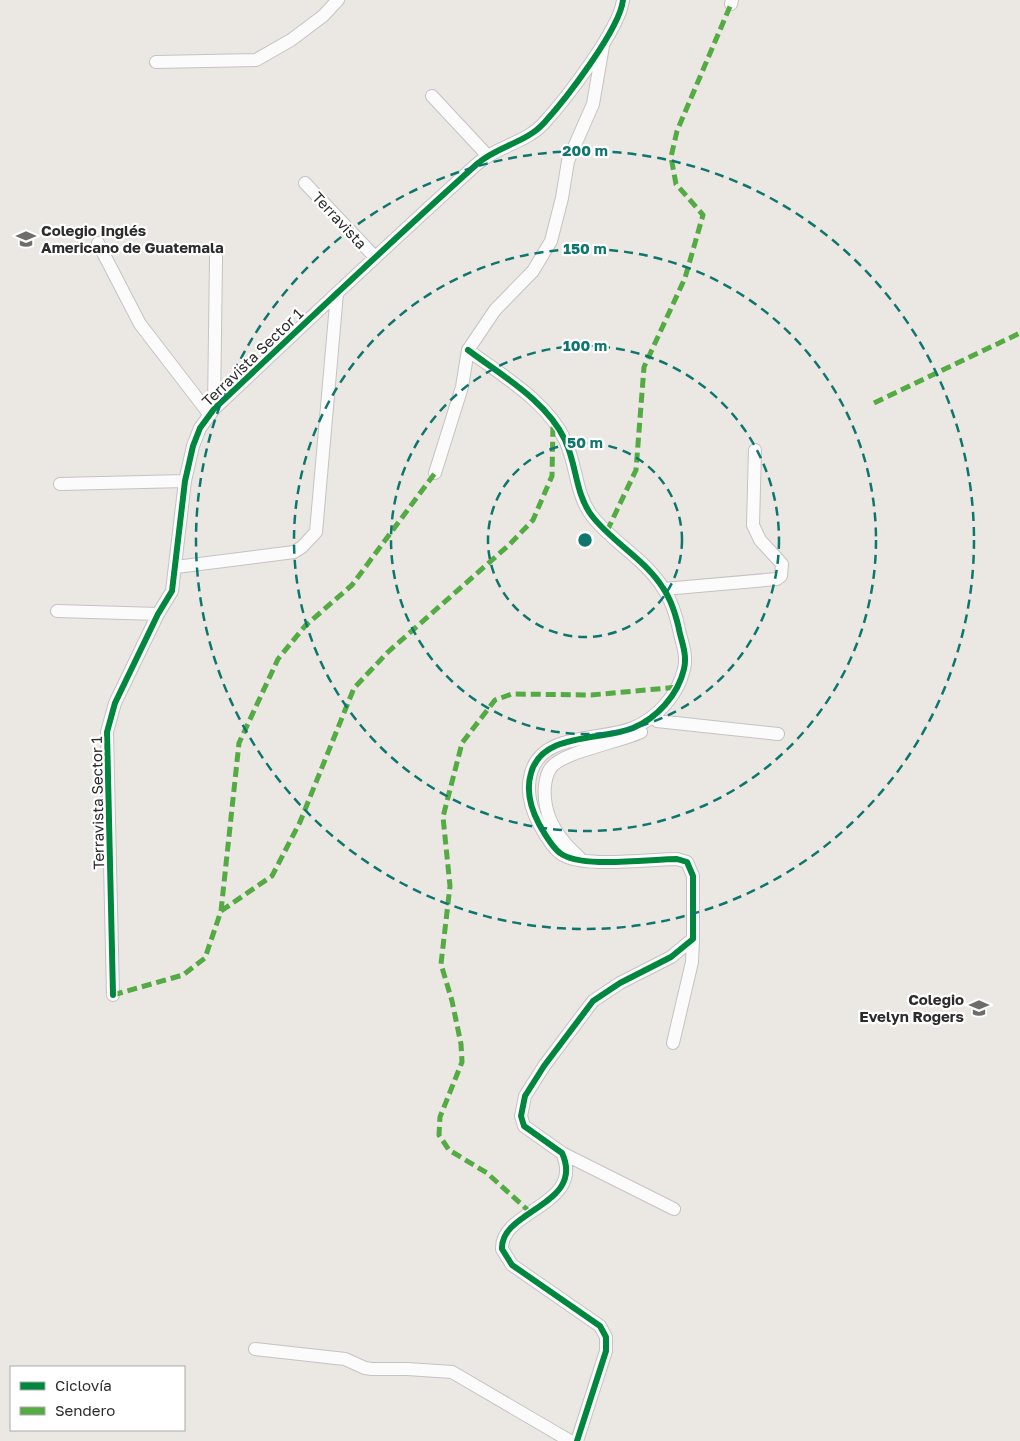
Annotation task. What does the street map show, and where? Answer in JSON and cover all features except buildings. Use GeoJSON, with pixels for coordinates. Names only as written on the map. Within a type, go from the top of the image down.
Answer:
{"type":"FeatureCollection","features":[{"type":"Feature","properties":{"kind":"street"},"geometry":{"type":"LineString","coordinates":[[156,62],[233,62],[262,57],[308,28],[338,0]]}},
{"type":"Feature","properties":{"kind":"street","name":"Terravista Sector 1"},"geometry":{"type":"LineString","coordinates":[[113,995],[108,732],[116,703],[158,614],[172,591],[185,482],[193,446],[200,428],[212,412],[374,256],[487,155],[526,138],[544,124],[603,46],[620,16],[623,0]]}},
{"type":"Feature","properties":{"kind":"street"},"geometry":{"type":"LineString","coordinates":[[435,473],[462,388],[468,350],[495,310],[533,271],[551,241],[562,198],[568,161],[593,104],[603,46]]}},
{"type":"Feature","properties":{"kind":"street"},"geometry":{"type":"LineString","coordinates":[[432,96],[487,155]]}},
{"type":"Feature","properties":{"kind":"street","name":"Terravista"},"geometry":{"type":"LineString","coordinates":[[305,183],[374,256]]}},
{"type":"Feature","properties":{"kind":"street"},"geometry":{"type":"LineString","coordinates":[[98,243],[140,324],[212,412]]}},
{"type":"Feature","properties":{"kind":"street"},"geometry":{"type":"LineString","coordinates":[[212,412],[216,257]]}},
{"type":"Feature","properties":{"kind":"street"},"geometry":{"type":"LineString","coordinates":[[176,567],[294,552],[302,548],[316,532],[337,292]]}},
{"type":"Feature","properties":{"kind":"street"},"geometry":{"type":"LineString","coordinates":[[468,350],[532,400],[553,421],[566,441],[579,492],[592,516],[646,567],[664,588],[677,619],[685,652],[684,667],[679,687],[668,700],[642,724],[630,729],[558,745],[544,753],[533,765],[528,781],[530,800],[536,818],[544,834],[560,853],[583,861],[676,859],[687,862],[693,876],[692,962],[673,1043]]}},
{"type":"Feature","properties":{"kind":"street"},"geometry":{"type":"LineString","coordinates":[[664,588],[777,579],[781,576],[782,564],[760,540],[753,525],[755,450]]}},
{"type":"Feature","properties":{"kind":"street"},"geometry":{"type":"LineString","coordinates":[[60,484],[185,482]]}},
{"type":"Feature","properties":{"kind":"street"},"geometry":{"type":"LineString","coordinates":[[57,611],[158,614]]}},
{"type":"Feature","properties":{"kind":"street"},"geometry":{"type":"LineString","coordinates":[[583,861],[567,846],[551,821],[546,808],[544,791],[550,770],[563,759],[630,738],[657,722],[668,700]]}},
{"type":"Feature","properties":{"kind":"street"},"geometry":{"type":"LineString","coordinates":[[657,722],[778,734]]}},
{"type":"Feature","properties":{"kind":"street"},"geometry":{"type":"LineString","coordinates":[[674,1209],[562,1154],[524,1126],[521,1116],[525,1096],[544,1066],[593,1001],[620,983],[671,957],[693,939]]}},
{"type":"Feature","properties":{"kind":"street"},"geometry":{"type":"LineString","coordinates":[[562,1154],[566,1178],[560,1190],[505,1234],[502,1249],[512,1265],[600,1326],[605,1333],[606,1351],[577,1441]]}},
{"type":"Feature","properties":{"kind":"street"},"geometry":{"type":"LineString","coordinates":[[255,1349],[345,1359],[372,1369],[452,1372],[570,1441]]}},
{"type":"Feature","properties":{"kind":"marked path"},"geometry":{"type":"LineString","coordinates":[[607,531],[636,470],[644,367],[685,278],[703,215],[676,184],[671,157],[677,131],[731,4]]}},
{"type":"Feature","properties":{"kind":"marked path"},"geometry":{"type":"LineString","coordinates":[[874,403],[1020,333]]}},
{"type":"Feature","properties":{"kind":"marked path"},"geometry":{"type":"LineString","coordinates":[[221,911],[272,876],[300,822],[354,688],[388,652],[509,545],[533,520],[552,476],[553,424]]}},
{"type":"Feature","properties":{"kind":"marked path"},"geometry":{"type":"LineString","coordinates":[[113,995],[183,975],[205,958],[221,911],[239,743],[278,659],[305,626],[352,585],[435,473]]}},
{"type":"Feature","properties":{"kind":"marked path"},"geometry":{"type":"LineString","coordinates":[[531,1213],[487,1173],[449,1150],[439,1135],[440,1117],[462,1062],[461,1044],[452,1001],[441,964],[450,886],[443,817],[462,743],[495,700],[512,694],[591,695],[679,687]]}},
{"type":"Feature","properties":{"kind":"cycle path"},"geometry":{"type":"LineString","coordinates":[[113,995],[107,732],[115,703],[158,614],[172,591],[185,481],[193,446],[200,428],[214,409],[477,164],[493,153],[529,135],[544,123],[565,98],[602,46],[620,13],[623,0]]}},
{"type":"Feature","properties":{"kind":"cycle path"},"geometry":{"type":"LineString","coordinates":[[468,350],[535,401],[557,426],[569,450],[579,489],[586,507],[600,526],[647,568],[666,593],[676,616],[685,656],[685,665],[677,688],[658,712],[633,728],[574,740],[547,750],[537,760],[531,773],[529,786],[530,799],[536,818],[548,840],[560,853],[570,858],[599,862],[677,859],[687,862],[693,876],[693,939],[671,957],[620,983],[593,1001],[544,1066],[525,1096],[521,1116],[524,1126],[562,1153],[566,1170],[562,1184],[553,1196],[514,1225],[505,1236],[502,1249],[512,1265],[600,1326],[606,1337],[606,1351],[577,1441]]}},
{"type":"Feature","properties":{"kind":"place","name":"Colegio Inglés Americano de Guatemala"},"geometry":{"type":"Point","coordinates":[26,239]}},
{"type":"Feature","properties":{"kind":"place","name":"Colegio Evelyn Rogers"},"geometry":{"type":"Point","coordinates":[979,1008]}}]}
